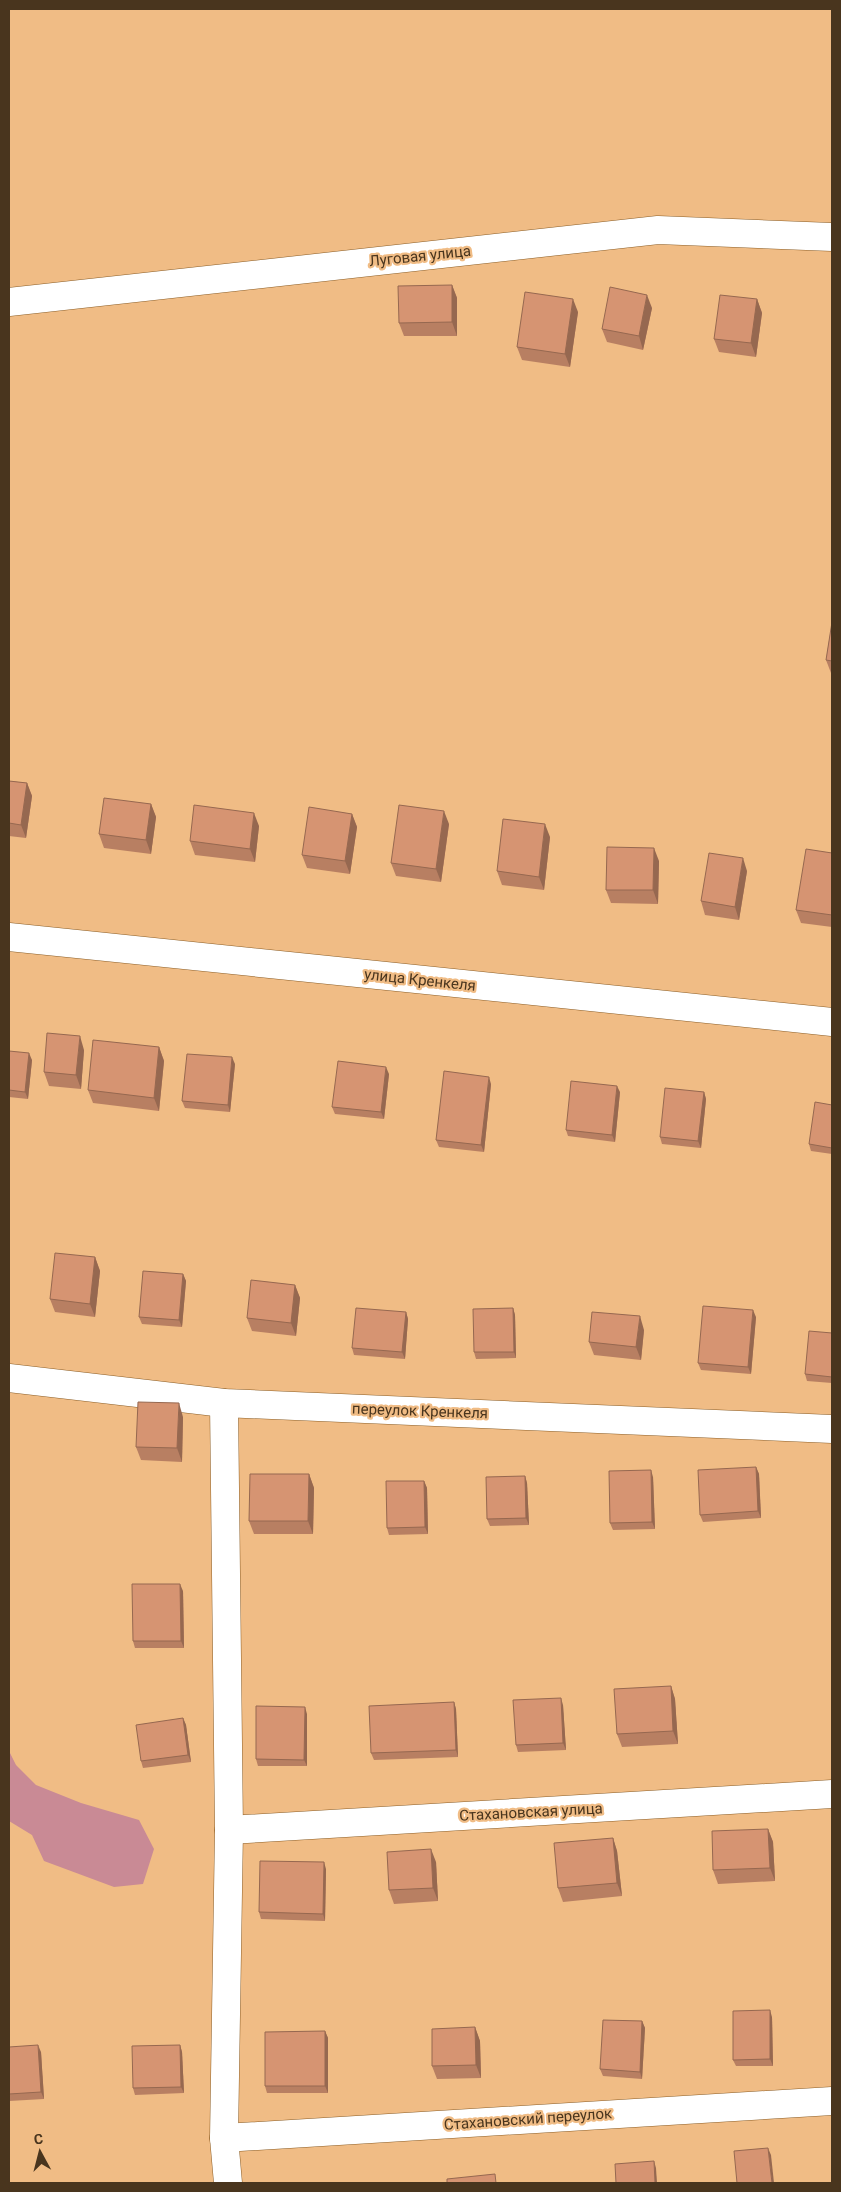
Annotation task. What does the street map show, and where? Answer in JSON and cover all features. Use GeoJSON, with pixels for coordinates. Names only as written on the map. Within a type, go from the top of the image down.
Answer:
{"type":"FeatureCollection","features":[{"type":"Feature","properties":{"kind":"street","name":"Луговая улица"},"geometry":{"type":"LineString","coordinates":[[9,302],[658,230],[832,237]]}},
{"type":"Feature","properties":{"kind":"street","name":"улица Кренкеля"},"geometry":{"type":"LineString","coordinates":[[9,937],[832,1022]]}},
{"type":"Feature","properties":{"kind":"street","name":"переулок Кренкеля"},"geometry":{"type":"LineString","coordinates":[[9,1378],[224,1403],[832,1428]]}},
{"type":"Feature","properties":{"kind":"street"},"geometry":{"type":"LineString","coordinates":[[224,1403],[229,1830],[224,2138],[228,2183]]}},
{"type":"Feature","properties":{"kind":"street","name":"Стахановская улица"},"geometry":{"type":"LineString","coordinates":[[229,1830],[832,1794]]}},
{"type":"Feature","properties":{"kind":"street","name":"Стахановский переулок"},"geometry":{"type":"LineString","coordinates":[[224,2138],[832,2100]]}},
{"type":"Feature","properties":{"kind":"shaded area"},"geometry":{"type":"Polygon","coordinates":[[[9,1751],[16,1765],[36,1785],[81,1803],[139,1820],[154,1849],[143,1884],[114,1887],[44,1861],[32,1835],[9,1821],[9,1751]]]}},
{"type":"Feature","properties":{"kind":"building"},"geometry":{"type":"Polygon","coordinates":[[[452,285],[452,322],[399,323],[398,286],[452,285]]]}},
{"type":"Feature","properties":{"kind":"building"},"geometry":{"type":"Polygon","coordinates":[[[610,287],[647,295],[639,336],[602,329],[610,287]]]}},
{"type":"Feature","properties":{"kind":"building"},"geometry":{"type":"Polygon","coordinates":[[[525,292],[573,299],[565,354],[517,347],[525,292]]]}},
{"type":"Feature","properties":{"kind":"building"},"geometry":{"type":"Polygon","coordinates":[[[720,295],[757,299],[751,343],[714,339],[720,295]]]}},
{"type":"Feature","properties":{"kind":"building"},"geometry":{"type":"Polygon","coordinates":[[[832,622],[832,661],[826,660],[832,622]]]}},
{"type":"Feature","properties":{"kind":"building"},"geometry":{"type":"Polygon","coordinates":[[[9,781],[27,783],[21,825],[9,823],[9,781]]]}},
{"type":"Feature","properties":{"kind":"building"},"geometry":{"type":"Polygon","coordinates":[[[104,798],[151,804],[146,840],[99,834],[104,798]]]}},
{"type":"Feature","properties":{"kind":"building"},"geometry":{"type":"Polygon","coordinates":[[[194,805],[254,813],[250,849],[190,841],[194,805]]]}},
{"type":"Feature","properties":{"kind":"building"},"geometry":{"type":"Polygon","coordinates":[[[399,805],[444,811],[436,869],[391,863],[399,805]]]}},
{"type":"Feature","properties":{"kind":"building"},"geometry":{"type":"Polygon","coordinates":[[[309,807],[352,814],[345,861],[302,855],[309,807]]]}},
{"type":"Feature","properties":{"kind":"building"},"geometry":{"type":"Polygon","coordinates":[[[503,819],[545,824],[539,877],[497,871],[503,819]]]}},
{"type":"Feature","properties":{"kind":"building"},"geometry":{"type":"Polygon","coordinates":[[[607,847],[654,848],[653,890],[606,890],[607,847]]]}},
{"type":"Feature","properties":{"kind":"building"},"geometry":{"type":"Polygon","coordinates":[[[806,849],[832,853],[832,915],[796,910],[806,849]]]}},
{"type":"Feature","properties":{"kind":"building"},"geometry":{"type":"Polygon","coordinates":[[[709,853],[743,858],[735,907],[701,901],[709,853]]]}},
{"type":"Feature","properties":{"kind":"building"},"geometry":{"type":"Polygon","coordinates":[[[47,1033],[80,1036],[76,1075],[44,1072],[47,1033]]]}},
{"type":"Feature","properties":{"kind":"building"},"geometry":{"type":"Polygon","coordinates":[[[93,1040],[159,1047],[154,1098],[88,1090],[93,1040]]]}},
{"type":"Feature","properties":{"kind":"building"},"geometry":{"type":"Polygon","coordinates":[[[9,1051],[29,1053],[25,1092],[9,1090],[9,1051]]]}},
{"type":"Feature","properties":{"kind":"building"},"geometry":{"type":"Polygon","coordinates":[[[187,1054],[232,1057],[228,1105],[182,1101],[187,1054]]]}},
{"type":"Feature","properties":{"kind":"building"},"geometry":{"type":"Polygon","coordinates":[[[338,1061],[386,1067],[381,1112],[332,1107],[338,1061]]]}},
{"type":"Feature","properties":{"kind":"building"},"geometry":{"type":"Polygon","coordinates":[[[444,1071],[489,1077],[481,1145],[436,1140],[444,1071]]]}},
{"type":"Feature","properties":{"kind":"building"},"geometry":{"type":"Polygon","coordinates":[[[571,1081],[617,1086],[612,1135],[566,1130],[571,1081]]]}},
{"type":"Feature","properties":{"kind":"building"},"geometry":{"type":"Polygon","coordinates":[[[665,1088],[704,1092],[698,1141],[660,1137],[665,1088]]]}},
{"type":"Feature","properties":{"kind":"building"},"geometry":{"type":"Polygon","coordinates":[[[815,1102],[832,1105],[832,1148],[809,1144],[815,1102]]]}},
{"type":"Feature","properties":{"kind":"building"},"geometry":{"type":"Polygon","coordinates":[[[55,1253],[95,1257],[90,1304],[50,1299],[55,1253]]]}},
{"type":"Feature","properties":{"kind":"building"},"geometry":{"type":"Polygon","coordinates":[[[143,1271],[183,1274],[179,1320],[139,1317],[143,1271]]]}},
{"type":"Feature","properties":{"kind":"building"},"geometry":{"type":"Polygon","coordinates":[[[251,1280],[295,1285],[291,1323],[247,1318],[251,1280]]]}},
{"type":"Feature","properties":{"kind":"building"},"geometry":{"type":"Polygon","coordinates":[[[703,1306],[753,1310],[748,1367],[698,1363],[703,1306]]]}},
{"type":"Feature","properties":{"kind":"building"},"geometry":{"type":"Polygon","coordinates":[[[356,1308],[406,1312],[402,1352],[352,1348],[356,1308]]]}},
{"type":"Feature","properties":{"kind":"building"},"geometry":{"type":"Polygon","coordinates":[[[513,1308],[514,1352],[474,1352],[473,1309],[513,1308]]]}},
{"type":"Feature","properties":{"kind":"building"},"geometry":{"type":"Polygon","coordinates":[[[592,1312],[640,1316],[636,1347],[589,1342],[592,1312]]]}},
{"type":"Feature","properties":{"kind":"building"},"geometry":{"type":"Polygon","coordinates":[[[809,1331],[832,1333],[832,1377],[805,1374],[809,1331]]]}},
{"type":"Feature","properties":{"kind":"building"},"geometry":{"type":"Polygon","coordinates":[[[138,1402],[179,1403],[177,1448],[136,1447],[138,1402]]]}},
{"type":"Feature","properties":{"kind":"building"},"geometry":{"type":"Polygon","coordinates":[[[756,1467],[758,1511],[700,1515],[698,1470],[756,1467]]]}},
{"type":"Feature","properties":{"kind":"building"},"geometry":{"type":"Polygon","coordinates":[[[651,1470],[652,1522],[610,1523],[609,1471],[651,1470]]]}},
{"type":"Feature","properties":{"kind":"building"},"geometry":{"type":"Polygon","coordinates":[[[250,1474],[309,1474],[308,1521],[249,1521],[250,1474]]]}},
{"type":"Feature","properties":{"kind":"building"},"geometry":{"type":"Polygon","coordinates":[[[525,1476],[526,1518],[487,1519],[486,1477],[525,1476]]]}},
{"type":"Feature","properties":{"kind":"building"},"geometry":{"type":"Polygon","coordinates":[[[386,1481],[424,1481],[425,1527],[387,1528],[386,1481]]]}},
{"type":"Feature","properties":{"kind":"building"},"geometry":{"type":"Polygon","coordinates":[[[132,1584],[180,1584],[181,1641],[133,1641],[132,1584]]]}},
{"type":"Feature","properties":{"kind":"building"},"geometry":{"type":"Polygon","coordinates":[[[671,1686],[673,1731],[617,1734],[614,1689],[671,1686]]]}},
{"type":"Feature","properties":{"kind":"building"},"geometry":{"type":"Polygon","coordinates":[[[561,1698],[563,1743],[516,1745],[513,1700],[561,1698]]]}},
{"type":"Feature","properties":{"kind":"building"},"geometry":{"type":"Polygon","coordinates":[[[454,1702],[456,1750],[371,1753],[369,1706],[454,1702]]]}},
{"type":"Feature","properties":{"kind":"building"},"geometry":{"type":"Polygon","coordinates":[[[256,1706],[305,1707],[304,1760],[256,1759],[256,1706]]]}},
{"type":"Feature","properties":{"kind":"building"},"geometry":{"type":"Polygon","coordinates":[[[183,1718],[188,1755],[141,1761],[136,1725],[183,1718]]]}},
{"type":"Feature","properties":{"kind":"building"},"geometry":{"type":"Polygon","coordinates":[[[768,1829],[770,1868],[713,1870],[712,1831],[768,1829]]]}},
{"type":"Feature","properties":{"kind":"building"},"geometry":{"type":"Polygon","coordinates":[[[613,1838],[617,1883],[558,1888],[554,1843],[613,1838]]]}},
{"type":"Feature","properties":{"kind":"building"},"geometry":{"type":"Polygon","coordinates":[[[431,1849],[433,1888],[389,1890],[387,1852],[431,1849]]]}},
{"type":"Feature","properties":{"kind":"building"},"geometry":{"type":"Polygon","coordinates":[[[260,1861],[324,1862],[323,1914],[259,1912],[260,1861]]]}},
{"type":"Feature","properties":{"kind":"building"},"geometry":{"type":"Polygon","coordinates":[[[770,2010],[770,2059],[733,2060],[733,2011],[770,2010]]]}},
{"type":"Feature","properties":{"kind":"building"},"geometry":{"type":"Polygon","coordinates":[[[603,2020],[642,2021],[640,2072],[600,2069],[603,2020]]]}},
{"type":"Feature","properties":{"kind":"building"},"geometry":{"type":"Polygon","coordinates":[[[475,2027],[476,2065],[432,2066],[432,2029],[475,2027]]]}},
{"type":"Feature","properties":{"kind":"building"},"geometry":{"type":"Polygon","coordinates":[[[325,2031],[325,2086],[265,2086],[265,2032],[325,2031]]]}},
{"type":"Feature","properties":{"kind":"building"},"geometry":{"type":"Polygon","coordinates":[[[38,2045],[41,2092],[9,2094],[9,2047],[38,2045]]]}},
{"type":"Feature","properties":{"kind":"building"},"geometry":{"type":"Polygon","coordinates":[[[180,2045],[181,2087],[133,2088],[132,2046],[180,2045]]]}},
{"type":"Feature","properties":{"kind":"building"},"geometry":{"type":"Polygon","coordinates":[[[768,2148],[772,2183],[737,2183],[734,2151],[768,2148]]]}},
{"type":"Feature","properties":{"kind":"building"},"geometry":{"type":"Polygon","coordinates":[[[654,2161],[655,2183],[616,2183],[615,2164],[654,2161]]]}},
{"type":"Feature","properties":{"kind":"building"},"geometry":{"type":"Polygon","coordinates":[[[495,2174],[496,2183],[447,2183],[447,2179],[495,2174]]]}}]}
